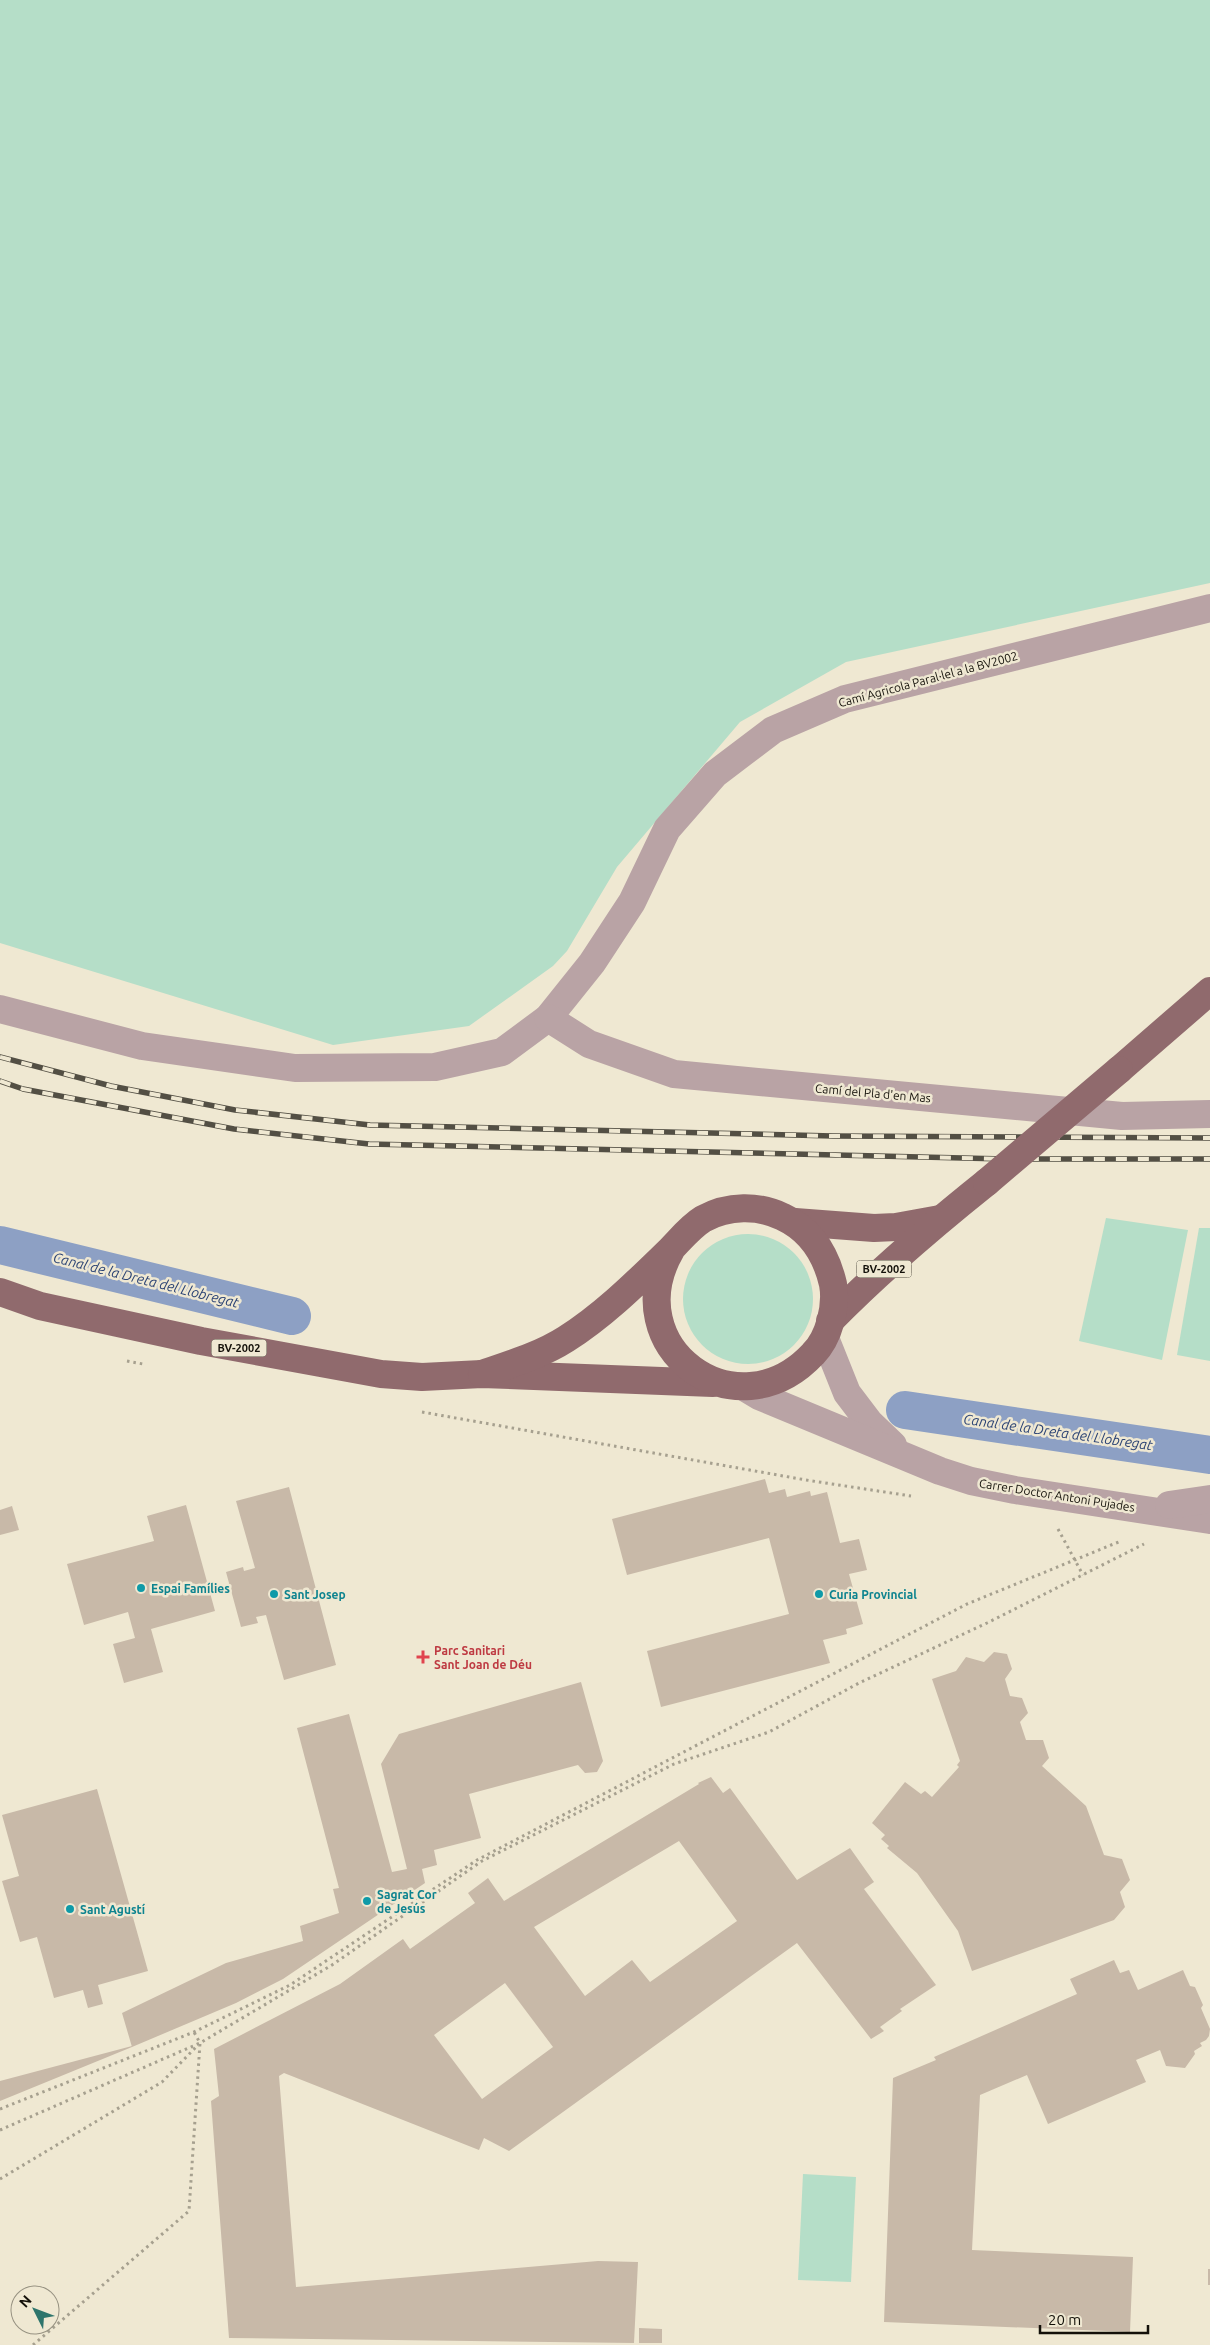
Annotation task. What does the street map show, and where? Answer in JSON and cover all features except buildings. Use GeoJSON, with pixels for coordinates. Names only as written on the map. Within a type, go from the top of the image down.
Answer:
{"type":"FeatureCollection","features":[{"type":"Feature","properties":{"kind":"main road","name":"BV-2002"},"geometry":{"type":"LineString","coordinates":[[827,1330],[868,1283],[940,1219],[987,1182],[1210,991]]}},
{"type":"Feature","properties":{"kind":"main road"},"geometry":{"type":"LineString","coordinates":[[754,1208],[776,1213],[795,1222],[808,1233],[828,1266],[834,1300],[827,1330],[816,1352],[793,1373],[774,1382],[732,1386],[692,1370],[680,1359],[666,1341],[658,1317],[657,1281],[670,1250],[681,1237],[703,1219],[729,1209],[754,1208]]}},
{"type":"Feature","properties":{"kind":"main road","name":"BV-2002"},"geometry":{"type":"LineString","coordinates":[[795,1222],[874,1228],[896,1227],[940,1219]]}},
{"type":"Feature","properties":{"kind":"main road","name":"BV-2002"},"geometry":{"type":"LineString","coordinates":[[482,1374],[528,1358],[567,1339],[603,1312],[670,1250]]}},
{"type":"Feature","properties":{"kind":"main road","name":"BV-2002"},"geometry":{"type":"LineString","coordinates":[[0,1292],[40,1306],[201,1341],[381,1374],[422,1377],[482,1374],[732,1386]]}},
{"type":"Feature","properties":{"kind":"street","name":"Camí Agricola Paral·lel a la BV2002"},"geometry":{"type":"LineString","coordinates":[[0,1009],[142,1046],[310,1068],[435,1067],[502,1052],[548,1018],[592,963],[632,902],[668,829],[715,774],[773,730],[845,699],[1210,608]]}},
{"type":"Feature","properties":{"kind":"street","name":"Camí del Pla d'en Mas"},"geometry":{"type":"LineString","coordinates":[[548,1018],[589,1044],[674,1074],[1122,1116],[1210,1114]]}},
{"type":"Feature","properties":{"kind":"street","name":"Carrer Doctor Antoni Pujades"},"geometry":{"type":"LineString","coordinates":[[827,1330],[847,1393],[869,1422],[908,1457]]}},
{"type":"Feature","properties":{"kind":"street","name":"Carrer Doctor Antoni Pujades"},"geometry":{"type":"LineString","coordinates":[[732,1386],[940,1471],[994,1487],[1210,1520]]}},
{"type":"Feature","properties":{"kind":"street"},"geometry":{"type":"LineString","coordinates":[[1125,1506],[1172,1505],[1210,1499]]}},
{"type":"Feature","properties":{"kind":"path"},"geometry":{"type":"LineString","coordinates":[[117,1359],[146,1365]]}},
{"type":"Feature","properties":{"kind":"path"},"geometry":{"type":"LineString","coordinates":[[421,1412],[806,1480],[914,1497]]}},
{"type":"Feature","properties":{"kind":"path"},"geometry":{"type":"LineString","coordinates":[[1055,1523],[1083,1575]]}},
{"type":"Feature","properties":{"kind":"path"},"geometry":{"type":"LineString","coordinates":[[0,2109],[194,2032],[290,1984],[477,1860],[967,1604],[1126,1539]]}},
{"type":"Feature","properties":{"kind":"path"},"geometry":{"type":"LineString","coordinates":[[0,2130],[200,2043],[332,1965],[482,1861],[674,1764],[769,1732],[859,1683],[987,1623],[1149,1542]]}},
{"type":"Feature","properties":{"kind":"path"},"geometry":{"type":"LineString","coordinates":[[33,2345],[189,2211],[200,2043],[194,2032]]}},
{"type":"Feature","properties":{"kind":"path"},"geometry":{"type":"LineString","coordinates":[[0,2179],[162,2082],[200,2043]]}},
{"type":"Feature","properties":{"kind":"green space"},"geometry":{"type":"Polygon","coordinates":[[[0,0],[1210,0],[1210,583],[846,662],[740,722],[617,867],[567,951],[553,966],[469,1026],[333,1045],[0,943],[0,0]]]}},
{"type":"Feature","properties":{"kind":"green space"},"geometry":{"type":"Polygon","coordinates":[[[1106,1218],[1188,1230],[1162,1360],[1079,1341],[1106,1218]]]}},
{"type":"Feature","properties":{"kind":"green space"},"geometry":{"type":"Polygon","coordinates":[[[1199,1228],[1210,1228],[1210,1361],[1177,1355],[1199,1228]]]}},
{"type":"Feature","properties":{"kind":"green space"},"geometry":{"type":"Polygon","coordinates":[[[748,1234],[761,1235],[773,1239],[794,1253],[808,1274],[812,1286],[812,1312],[808,1324],[794,1345],[773,1359],[761,1363],[748,1364],[735,1363],[723,1359],[702,1345],[688,1324],[684,1312],[683,1299],[684,1286],[688,1274],[702,1253],[723,1239],[735,1235],[748,1234]]]}},
{"type":"Feature","properties":{"kind":"green space"},"geometry":{"type":"Polygon","coordinates":[[[803,2174],[856,2177],[851,2282],[798,2280],[803,2174]]]}},
{"type":"Feature","properties":{"kind":"waterway","name":"Canal de la Dreta del Llobregat"},"geometry":{"type":"LineString","coordinates":[[0,1245],[292,1316]]}},
{"type":"Feature","properties":{"kind":"waterway","name":"Canal de la Dreta del Llobregat"},"geometry":{"type":"LineString","coordinates":[[905,1410],[1210,1455]]}},
{"type":"Feature","properties":{"kind":"railway"},"geometry":{"type":"LineString","coordinates":[[0,1057],[111,1086],[235,1110],[370,1125],[833,1136],[1210,1138]]}},
{"type":"Feature","properties":{"kind":"railway"},"geometry":{"type":"LineString","coordinates":[[0,1081],[23,1089],[234,1129],[369,1144],[1005,1159],[1210,1159]]}},
{"type":"Feature","properties":{"kind":"place","name":"Espai Famílies"},"geometry":{"type":"Point","coordinates":[141,1588]}},
{"type":"Feature","properties":{"kind":"place","name":"Sant Josep"},"geometry":{"type":"Point","coordinates":[274,1594]}},
{"type":"Feature","properties":{"kind":"place","name":"Curia Provincial"},"geometry":{"type":"Point","coordinates":[819,1594]}},
{"type":"Feature","properties":{"kind":"place","name":"Parc Sanitari Sant Joan de Déu"},"geometry":{"type":"Point","coordinates":[423,1657]}},
{"type":"Feature","properties":{"kind":"place","name":"Sagrat Cor de Jesús"},"geometry":{"type":"Point","coordinates":[367,1901]}},
{"type":"Feature","properties":{"kind":"place","name":"Sant Agustí"},"geometry":{"type":"Point","coordinates":[70,1909]}}]}
